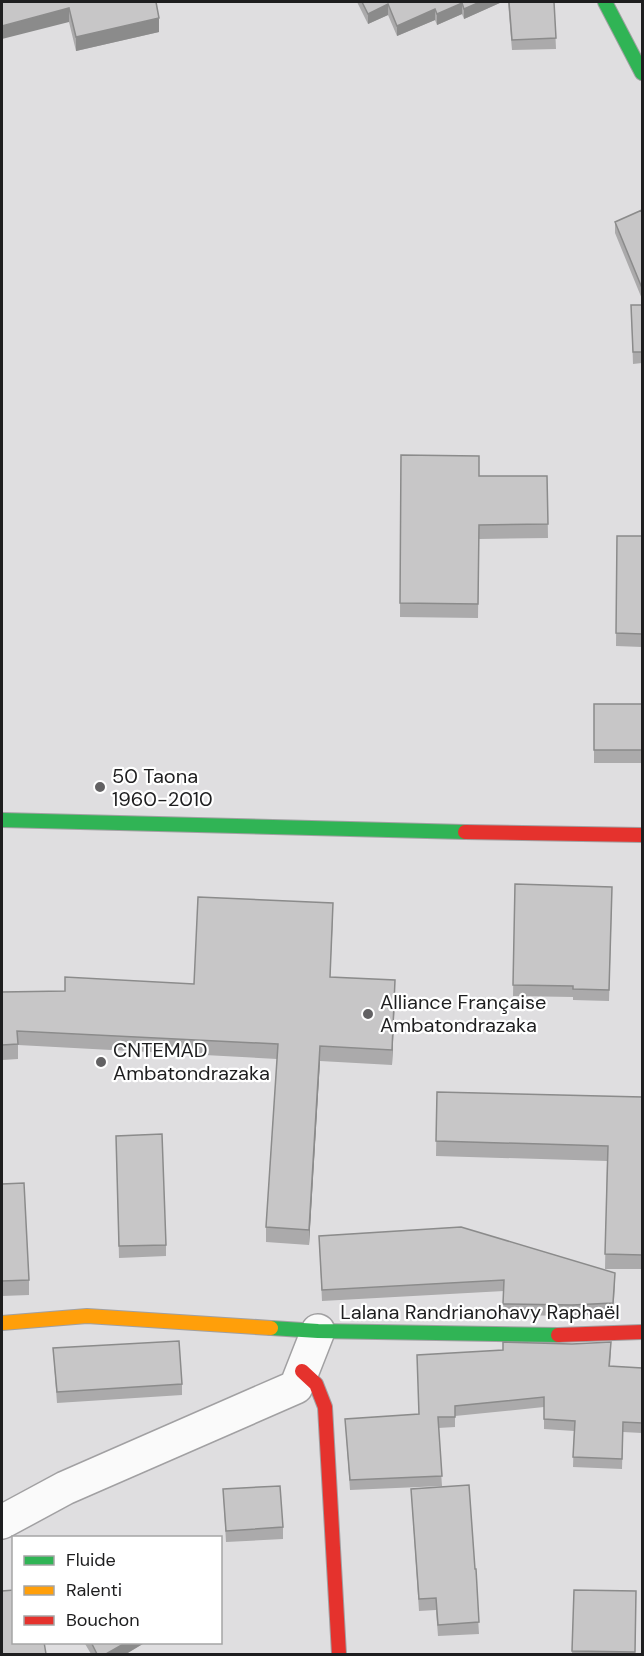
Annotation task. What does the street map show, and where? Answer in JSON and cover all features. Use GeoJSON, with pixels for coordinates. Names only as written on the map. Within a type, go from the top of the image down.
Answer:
{"type":"FeatureCollection","features":[{"type":"Feature","properties":{"kind":"street"},"geometry":{"type":"LineString","coordinates":[[605,2],[641,68]]}},
{"type":"Feature","properties":{"kind":"street"},"geometry":{"type":"LineString","coordinates":[[2,820],[642,835]]}},
{"type":"Feature","properties":{"kind":"street","name":"Lalana Randrianohavy Raphaël"},"geometry":{"type":"LineString","coordinates":[[2,1323],[87,1317],[318,1331],[572,1335],[642,1332]]}},
{"type":"Feature","properties":{"kind":"street"},"geometry":{"type":"LineString","coordinates":[[2,1522],[65,1488],[296,1387],[318,1331]]}},
{"type":"Feature","properties":{"kind":"street"},"geometry":{"type":"LineString","coordinates":[[302,1371],[316,1384],[325,1407],[339,1654]]}},
{"type":"Feature","properties":{"kind":"building"},"geometry":{"type":"Polygon","coordinates":[[[2,2],[156,2],[159,18],[76,37],[69,8],[2,26],[2,2]]]}},
{"type":"Feature","properties":{"kind":"building"},"geometry":{"type":"Polygon","coordinates":[[[362,2],[480,2],[464,9],[462,3],[437,14],[435,9],[397,26],[388,4],[368,14],[362,2]]]}},
{"type":"Feature","properties":{"kind":"building"},"geometry":{"type":"Polygon","coordinates":[[[509,2],[554,2],[556,38],[512,40],[509,2]]]}},
{"type":"Feature","properties":{"kind":"building"},"geometry":{"type":"Polygon","coordinates":[[[642,210],[642,288],[615,222],[642,210]]]}},
{"type":"Feature","properties":{"kind":"building"},"geometry":{"type":"Polygon","coordinates":[[[631,305],[642,305],[642,352],[633,352],[631,305]]]}},
{"type":"Feature","properties":{"kind":"building"},"geometry":{"type":"Polygon","coordinates":[[[401,455],[479,456],[479,476],[547,476],[548,524],[479,525],[478,604],[400,603],[401,455]]]}},
{"type":"Feature","properties":{"kind":"building"},"geometry":{"type":"Polygon","coordinates":[[[617,536],[642,536],[642,634],[616,633],[617,536]]]}},
{"type":"Feature","properties":{"kind":"building"},"geometry":{"type":"Polygon","coordinates":[[[594,704],[642,704],[642,750],[594,750],[594,704]]]}},
{"type":"Feature","properties":{"kind":"building"},"geometry":{"type":"Polygon","coordinates":[[[515,884],[612,887],[609,990],[573,989],[573,986],[513,985],[515,884]]]}},
{"type":"Feature","properties":{"kind":"building"},"geometry":{"type":"Polygon","coordinates":[[[198,897],[333,903],[330,977],[395,980],[392,1050],[320,1046],[309,1230],[266,1227],[278,1044],[17,1031],[18,1044],[2,1045],[2,992],[65,991],[65,977],[194,984],[198,897]]]}},
{"type":"Feature","properties":{"kind":"building"},"geometry":{"type":"Polygon","coordinates":[[[437,1092],[642,1097],[642,1255],[605,1254],[608,1146],[436,1141],[437,1092]]]}},
{"type":"Feature","properties":{"kind":"building"},"geometry":{"type":"Polygon","coordinates":[[[162,1134],[166,1245],[119,1246],[116,1136],[162,1134]]]}},
{"type":"Feature","properties":{"kind":"building"},"geometry":{"type":"Polygon","coordinates":[[[24,1183],[29,1280],[2,1281],[2,1184],[24,1183]]]}},
{"type":"Feature","properties":{"kind":"building"},"geometry":{"type":"Polygon","coordinates":[[[461,1227],[615,1273],[613,1303],[503,1304],[504,1280],[322,1290],[319,1236],[461,1227]]]}},
{"type":"Feature","properties":{"kind":"building"},"geometry":{"type":"Polygon","coordinates":[[[179,1341],[182,1384],[57,1392],[53,1348],[179,1341]]]}},
{"type":"Feature","properties":{"kind":"building"},"geometry":{"type":"Polygon","coordinates":[[[503,1342],[572,1344],[611,1342],[609,1366],[642,1368],[642,1423],[623,1422],[622,1459],[573,1457],[575,1421],[544,1419],[544,1397],[455,1406],[455,1417],[438,1417],[442,1476],[350,1480],[345,1419],[419,1414],[417,1355],[503,1350],[503,1342]]]}},
{"type":"Feature","properties":{"kind":"building"},"geometry":{"type":"Polygon","coordinates":[[[469,1485],[479,1622],[438,1625],[436,1598],[419,1599],[411,1489],[469,1485]]]}},
{"type":"Feature","properties":{"kind":"building"},"geometry":{"type":"Polygon","coordinates":[[[280,1486],[283,1527],[226,1531],[223,1489],[280,1486]]]}},
{"type":"Feature","properties":{"kind":"building"},"geometry":{"type":"Polygon","coordinates":[[[12,1590],[12,1644],[44,1644],[46,1654],[2,1654],[2,1591],[12,1590]]]}},
{"type":"Feature","properties":{"kind":"building"},"geometry":{"type":"Polygon","coordinates":[[[574,1590],[636,1591],[635,1652],[572,1651],[574,1590]]]}},
{"type":"Feature","properties":{"kind":"building"},"geometry":{"type":"Polygon","coordinates":[[[92,1644],[124,1644],[106,1654],[97,1654],[92,1644]]]}},
{"type":"Feature","properties":{"kind":"traffic: fast"},"geometry":{"type":"LineString","coordinates":[[605,2],[642,73]]}},
{"type":"Feature","properties":{"kind":"traffic: fast"},"geometry":{"type":"LineString","coordinates":[[2,820],[465,832]]}},
{"type":"Feature","properties":{"kind":"traffic: fast"},"geometry":{"type":"LineString","coordinates":[[271,1328],[318,1331],[558,1335]]}},
{"type":"Feature","properties":{"kind":"traffic: slow"},"geometry":{"type":"LineString","coordinates":[[2,1323],[87,1316],[271,1328]]}},
{"type":"Feature","properties":{"kind":"traffic: jam"},"geometry":{"type":"LineString","coordinates":[[465,832],[642,835]]}},
{"type":"Feature","properties":{"kind":"traffic: jam"},"geometry":{"type":"LineString","coordinates":[[558,1335],[642,1332]]}},
{"type":"Feature","properties":{"kind":"traffic: jam"},"geometry":{"type":"LineString","coordinates":[[302,1371],[316,1384],[325,1407],[339,1654]]}},
{"type":"Feature","properties":{"kind":"place","name":"50 Taona 1960-2010"},"geometry":{"type":"Point","coordinates":[100,787]}},
{"type":"Feature","properties":{"kind":"place","name":"Alliance Française Ambatondrazaka"},"geometry":{"type":"Point","coordinates":[368,1014]}},
{"type":"Feature","properties":{"kind":"place","name":"CNTEMAD Ambatondrazaka"},"geometry":{"type":"Point","coordinates":[101,1062]}}]}
